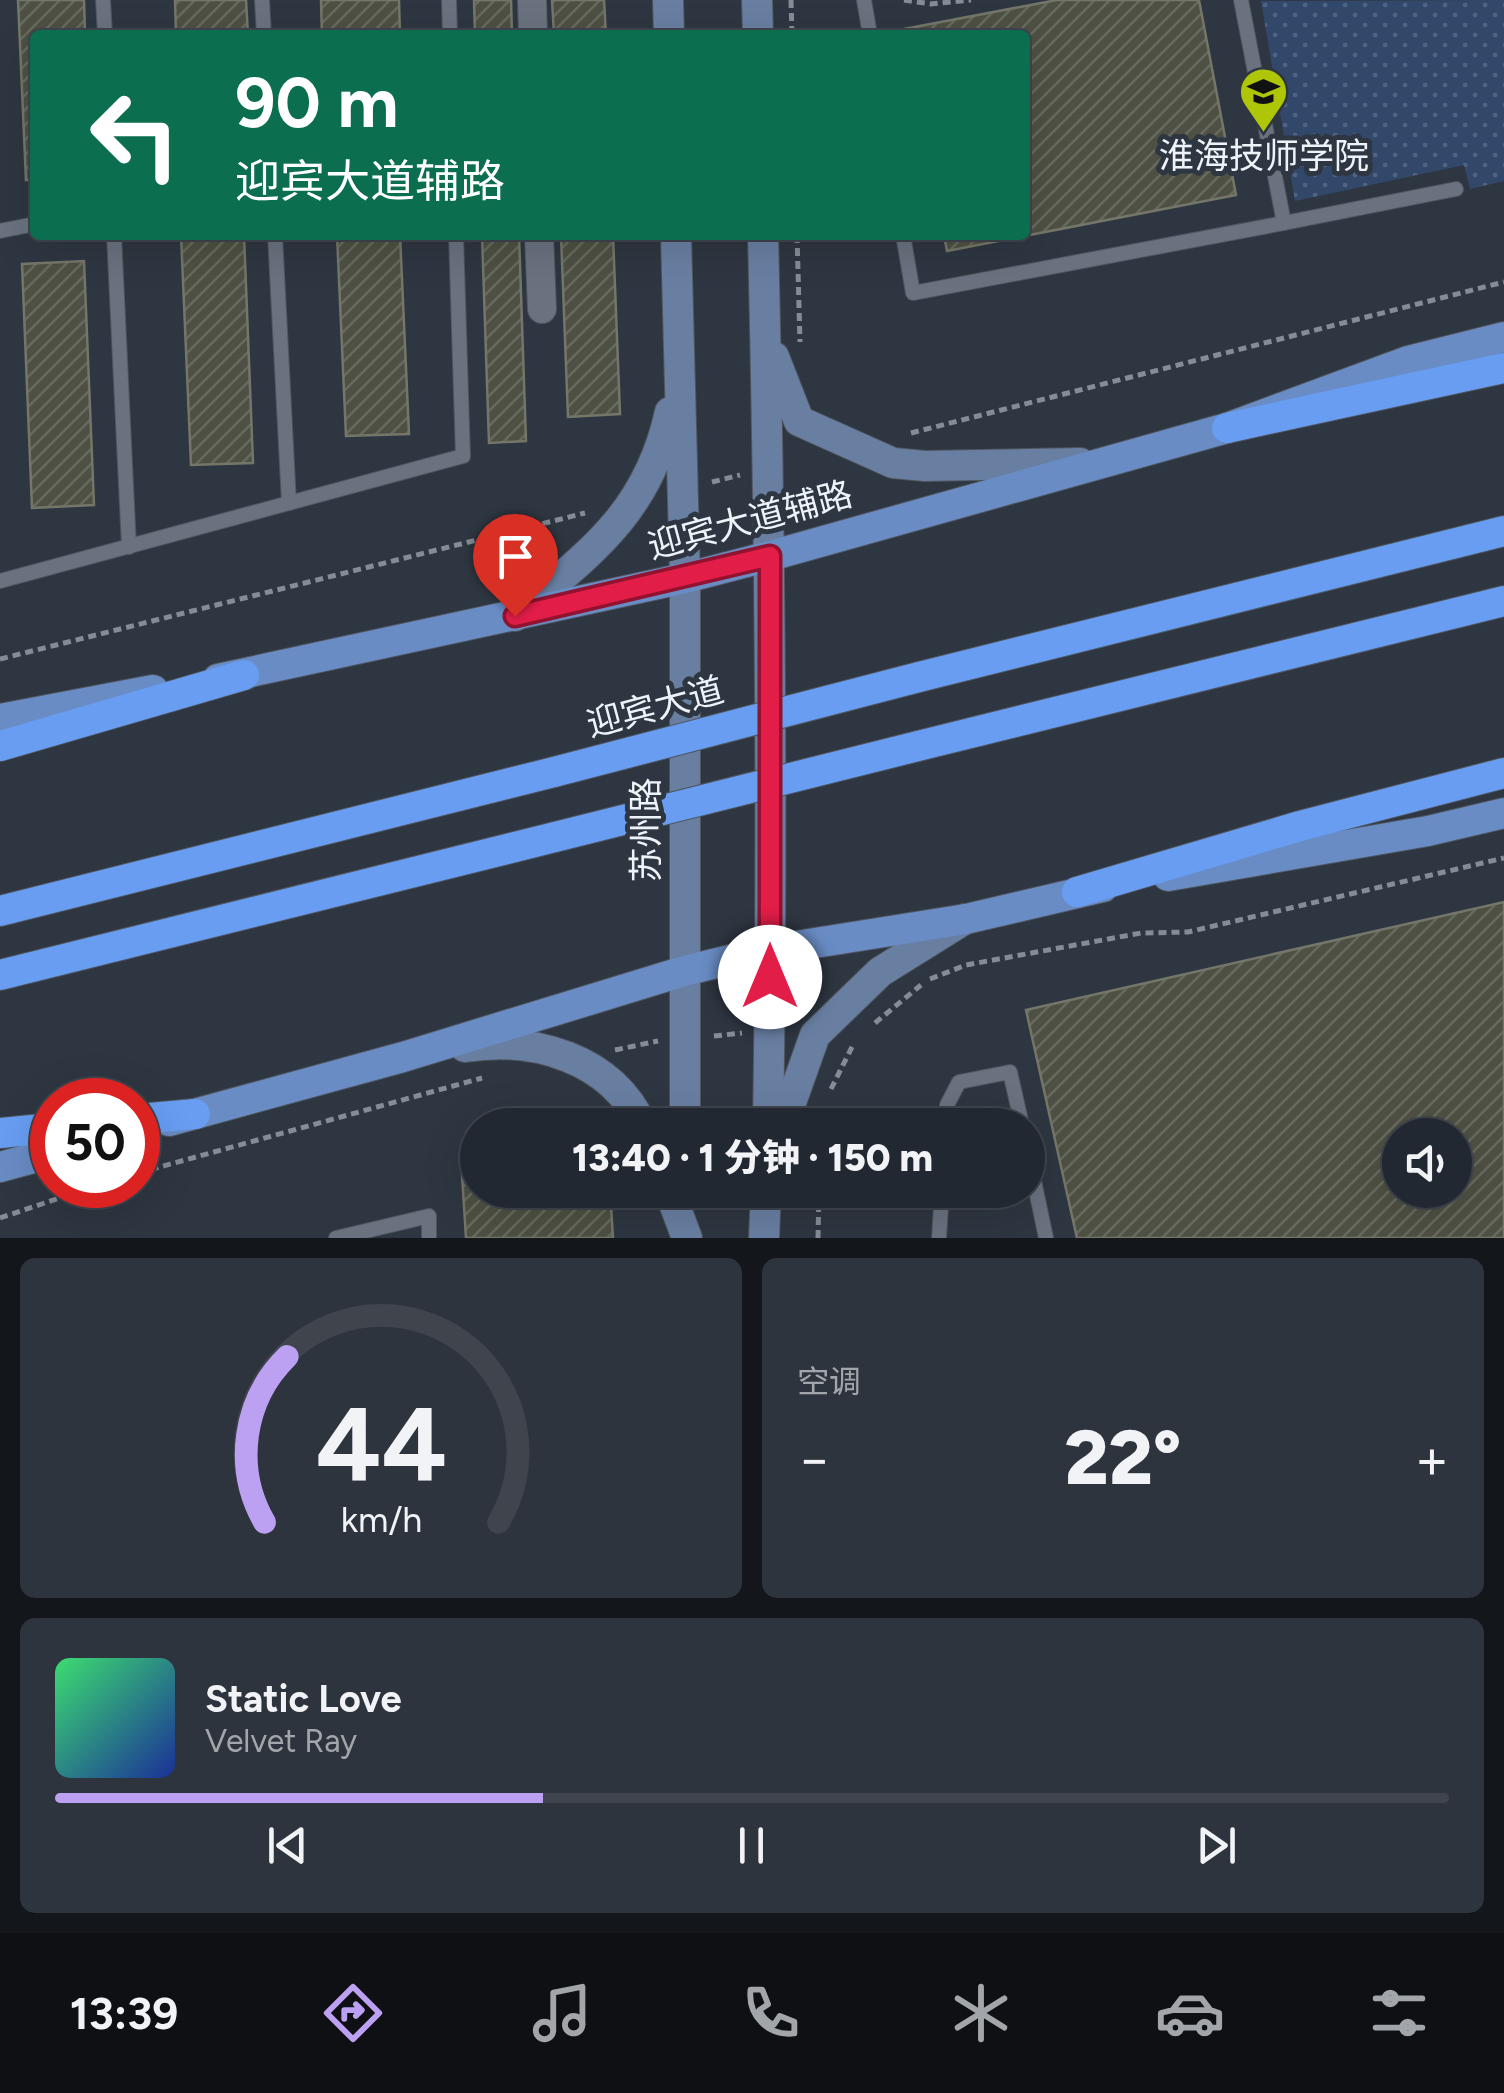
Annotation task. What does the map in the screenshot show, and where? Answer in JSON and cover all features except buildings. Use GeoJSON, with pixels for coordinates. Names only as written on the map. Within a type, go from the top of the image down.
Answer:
{"type":"FeatureCollection","features":[{"type":"Feature","properties":{"kind":"highway"},"geometry":{"type":"LineString","coordinates":[[1227,428],[1504,368]]}},
{"type":"Feature","properties":{"kind":"highway","name":"迎宾大道"},"geometry":{"type":"LineString","coordinates":[[0,911],[1504,530]]}},
{"type":"Feature","properties":{"kind":"highway"},"geometry":{"type":"LineString","coordinates":[[0,975],[1504,601]]}},
{"type":"Feature","properties":{"kind":"highway"},"geometry":{"type":"LineString","coordinates":[[0,746],[244,675]]}},
{"type":"Feature","properties":{"kind":"highway"},"geometry":{"type":"LineString","coordinates":[[1077,892],[1300,826],[1504,773]]}},
{"type":"Feature","properties":{"kind":"highway"},"geometry":{"type":"LineString","coordinates":[[160,1117],[195,1114]]}},
{"type":"Feature","properties":{"kind":"highway"},"geometry":{"type":"LineString","coordinates":[[0,1133],[30,1130]]}},
{"type":"Feature","properties":{"kind":"main road"},"geometry":{"type":"LineString","coordinates":[[668,0],[670,30]]}},
{"type":"Feature","properties":{"kind":"main road"},"geometry":{"type":"LineString","coordinates":[[757,0],[758,30]]}},
{"type":"Feature","properties":{"kind":"main road","name":"苏州路"},"geometry":{"type":"LineString","coordinates":[[676,240],[684,578],[685,1108]]}},
{"type":"Feature","properties":{"kind":"main road"},"geometry":{"type":"LineString","coordinates":[[762,240],[770,556],[768,1108]]}},
{"type":"Feature","properties":{"kind":"main road"},"geometry":{"type":"LineString","coordinates":[[765,334],[799,421],[879,458],[925,466],[1103,463]]}},
{"type":"Feature","properties":{"kind":"main road","name":"迎宾大道辅路"},"geometry":{"type":"LineString","coordinates":[[0,720],[244,675],[684,578],[1227,428],[1408,361],[1504,337]]}},
{"type":"Feature","properties":{"kind":"main road"},"geometry":{"type":"LineString","coordinates":[[515,616],[602,544],[641,492],[662,447],[680,365]]}},
{"type":"Feature","properties":{"kind":"main road"},"geometry":{"type":"LineString","coordinates":[[160,1124],[403,1057],[684,971],[771,950],[966,918],[1077,892],[1428,831],[1504,813]]}},
{"type":"Feature","properties":{"kind":"main road"},"geometry":{"type":"LineString","coordinates":[[789,1108],[815,1034],[880,972],[966,918]]}},
{"type":"Feature","properties":{"kind":"main road"},"geometry":{"type":"LineString","coordinates":[[403,1057],[496,1042],[552,1050],[602,1072],[632,1108]]}},
{"type":"Feature","properties":{"kind":"main road"},"geometry":{"type":"LineString","coordinates":[[0,1168],[30,1159]]}},
{"type":"Feature","properties":{"kind":"main road"},"geometry":{"type":"LineString","coordinates":[[676,1208],[687,1238]]}},
{"type":"Feature","properties":{"kind":"main road"},"geometry":{"type":"LineString","coordinates":[[687,1208],[687,1238]]}},
{"type":"Feature","properties":{"kind":"main road"},"geometry":{"type":"LineString","coordinates":[[764,1238],[765,1208]]}},
{"type":"Feature","properties":{"kind":"street"},"geometry":{"type":"LineString","coordinates":[[532,0],[533,30]]}},
{"type":"Feature","properties":{"kind":"street"},"geometry":{"type":"LineString","coordinates":[[540,240],[542,309]]}},
{"type":"Feature","properties":{"kind":"lane"},"geometry":{"type":"LineString","coordinates":[[103,0],[105,30]]}},
{"type":"Feature","properties":{"kind":"lane"},"geometry":{"type":"LineString","coordinates":[[262,0],[264,30]]}},
{"type":"Feature","properties":{"kind":"lane"},"geometry":{"type":"LineString","coordinates":[[448,0],[450,30]]}},
{"type":"Feature","properties":{"kind":"lane"},"geometry":{"type":"LineString","coordinates":[[864,0],[869,30]]}},
{"type":"Feature","properties":{"kind":"lane"},"geometry":{"type":"LineString","coordinates":[[1241,0],[1284,222]]}},
{"type":"Feature","properties":{"kind":"lane"},"geometry":{"type":"LineString","coordinates":[[904,240],[913,293],[1456,189]]}},
{"type":"Feature","properties":{"kind":"lane"},"geometry":{"type":"LineString","coordinates":[[0,231],[30,225]]}},
{"type":"Feature","properties":{"kind":"lane"},"geometry":{"type":"LineString","coordinates":[[114,240],[128,546]]}},
{"type":"Feature","properties":{"kind":"lane"},"geometry":{"type":"LineString","coordinates":[[275,240],[290,503]]}},
{"type":"Feature","properties":{"kind":"lane"},"geometry":{"type":"LineString","coordinates":[[0,582],[463,456],[456,240]]}},
{"type":"Feature","properties":{"kind":"lane"},"geometry":{"type":"LineString","coordinates":[[947,1108],[959,1082],[1010,1072],[1018,1108]]}},
{"type":"Feature","properties":{"kind":"lane"},"geometry":{"type":"LineString","coordinates":[[938,1238],[940,1208]]}},
{"type":"Feature","properties":{"kind":"lane"},"geometry":{"type":"LineString","coordinates":[[1040,1208],[1046,1238]]}},
{"type":"Feature","properties":{"kind":"lane"},"geometry":{"type":"LineString","coordinates":[[336,1238],[429,1216],[430,1238]]}},
{"type":"Feature","properties":{"kind":"path"},"geometry":{"type":"LineString","coordinates":[[792,0],[792,30]]}},
{"type":"Feature","properties":{"kind":"path"},"geometry":{"type":"LineString","coordinates":[[904,0],[931,4],[971,0]]}},
{"type":"Feature","properties":{"kind":"path"},"geometry":{"type":"LineString","coordinates":[[798,240],[800,350]]}},
{"type":"Feature","properties":{"kind":"path"},"geometry":{"type":"LineString","coordinates":[[823,1108],[853,1045]]}},
{"type":"Feature","properties":{"kind":"path"},"geometry":{"type":"LineString","coordinates":[[0,1218],[30,1208]]}},
{"type":"Feature","properties":{"kind":"path"},"geometry":{"type":"LineString","coordinates":[[818,1238],[819,1208]]}},
{"type":"Feature","properties":{"kind":"shaded area"},"geometry":{"type":"Polygon","coordinates":[[[1504,0],[1504,181],[1470,189],[1464,165],[1295,201],[1261,1],[1504,0]]]}},
{"type":"Feature","properties":{"kind":"place","name":"淮海技师学院"},"geometry":{"type":"Point","coordinates":[1264,134]}},
{"type":"Feature","properties":{"kind":"route"},"geometry":{"type":"LineString","coordinates":[[515,616],[770,556],[770,977]]}}]}
